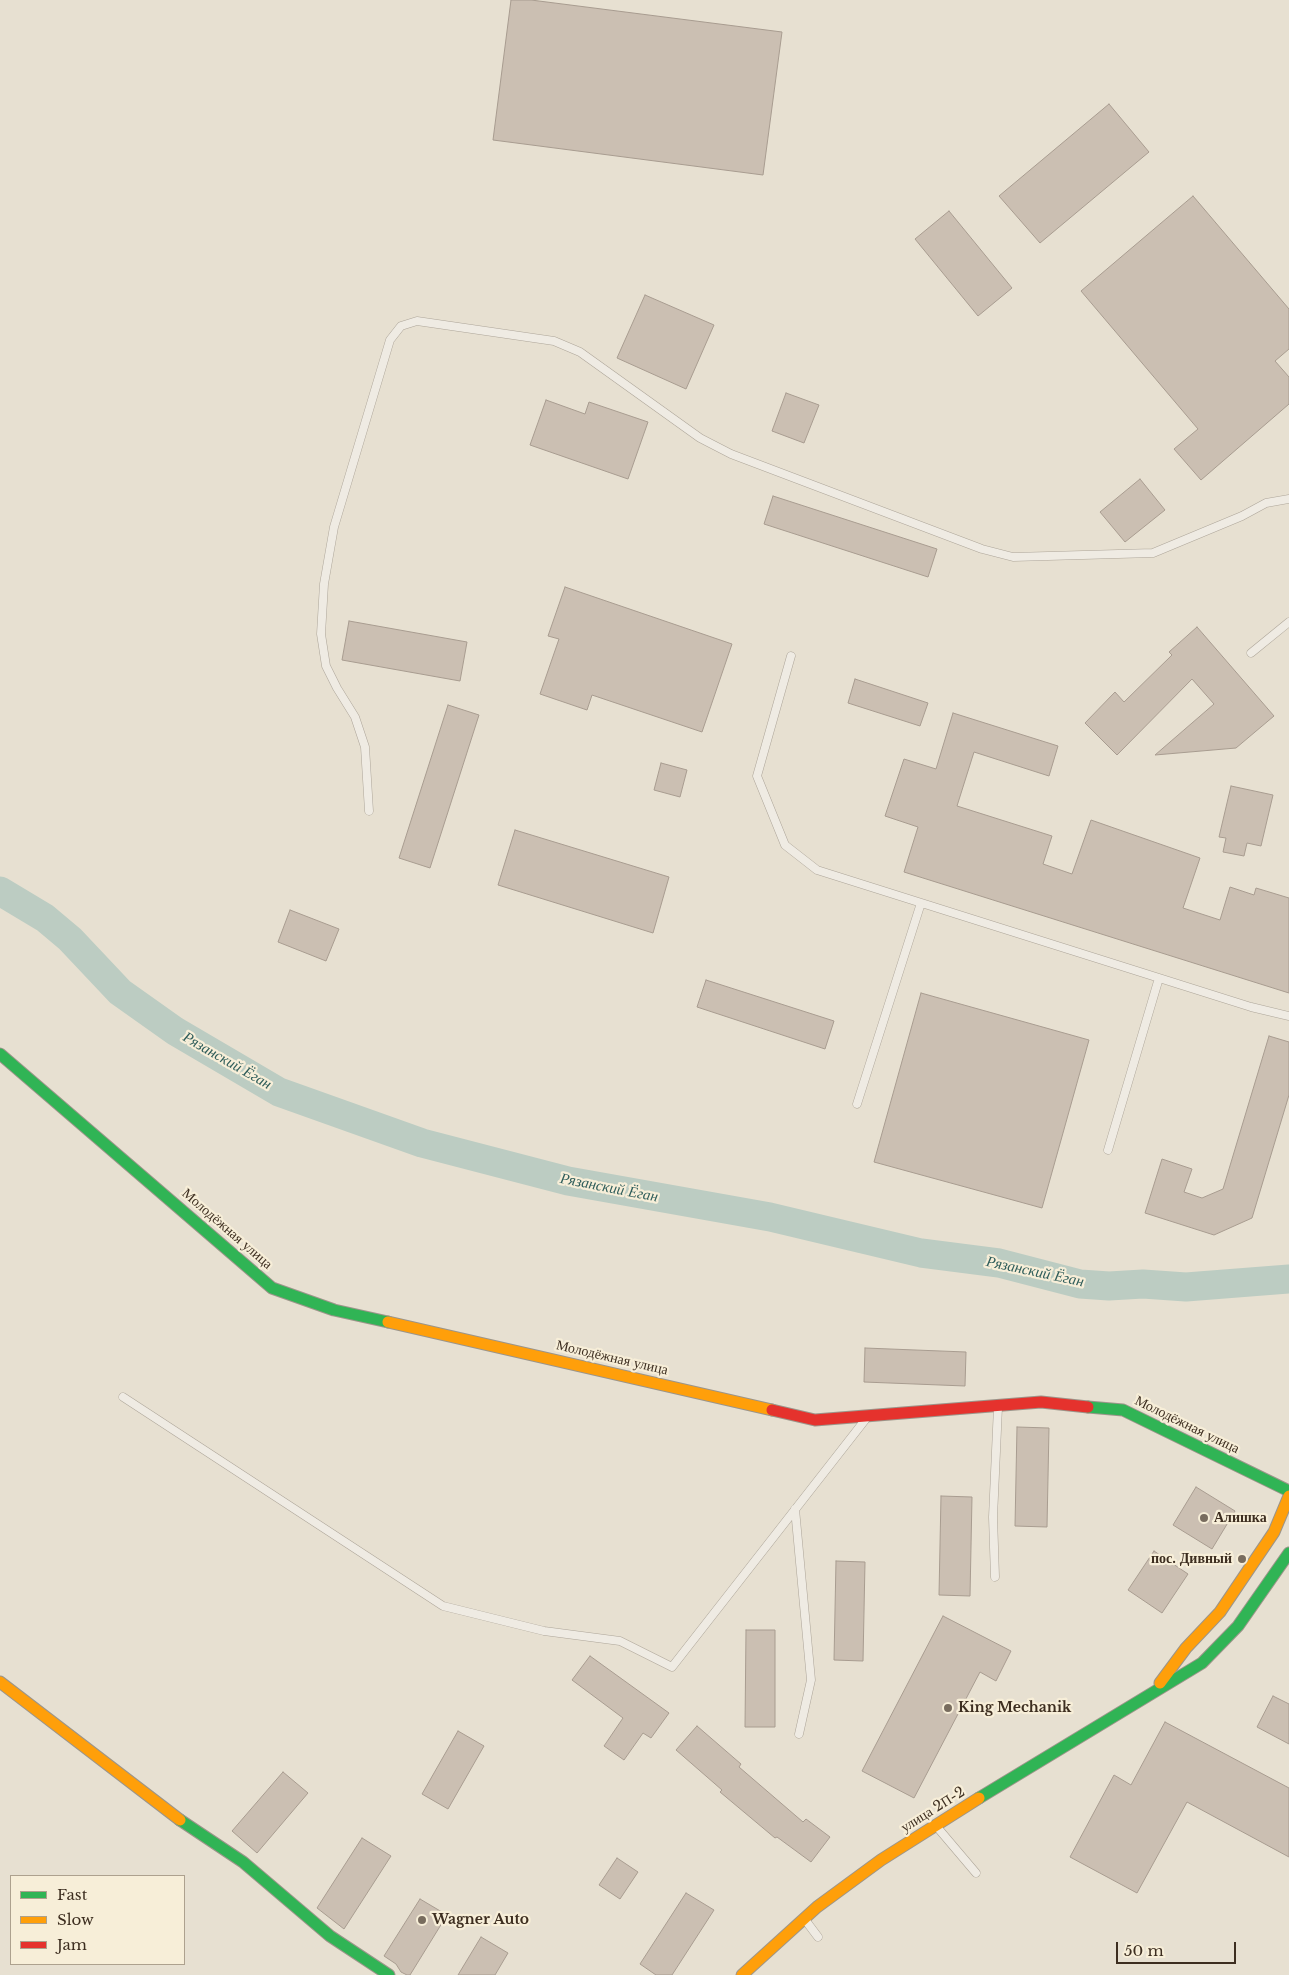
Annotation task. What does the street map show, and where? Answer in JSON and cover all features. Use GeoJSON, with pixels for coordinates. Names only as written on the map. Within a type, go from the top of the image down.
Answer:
{"type":"FeatureCollection","features":[{"type":"Feature","properties":{"kind":"street","name":"Молодёжная улица"},"geometry":{"type":"LineString","coordinates":[[0,1054],[272,1288],[334,1310],[815,1420],[1041,1402],[1123,1410],[1289,1491]]}},
{"type":"Feature","properties":{"kind":"street","name":"улица 2П-2"},"geometry":{"type":"LineString","coordinates":[[1156,1690],[1186,1648],[1220,1612],[1274,1532],[1289,1496]]}},
{"type":"Feature","properties":{"kind":"street","name":"улица 2П-2"},"geometry":{"type":"LineString","coordinates":[[742,1975],[817,1906],[881,1860],[1202,1663],[1238,1626],[1289,1553]]}},
{"type":"Feature","properties":{"kind":"street"},"geometry":{"type":"LineString","coordinates":[[0,1682],[186,1825],[243,1862],[330,1936],[389,1975]]}},
{"type":"Feature","properties":{"kind":"lane"},"geometry":{"type":"LineString","coordinates":[[369,811],[365,747],[355,717],[336,688],[326,666],[321,634],[324,584],[334,527],[342,500],[390,340],[401,326],[418,322],[554,341],[580,352],[700,438],[731,454],[982,549],[1013,557],[1153,554],[1216,528],[1266,503],[1289,498]]}},
{"type":"Feature","properties":{"kind":"lane"},"geometry":{"type":"LineString","coordinates":[[1251,653],[1289,622]]}},
{"type":"Feature","properties":{"kind":"lane"},"geometry":{"type":"LineString","coordinates":[[791,656],[757,776],[785,846],[817,870],[1251,1007],[1289,1016]]}},
{"type":"Feature","properties":{"kind":"lane"},"geometry":{"type":"LineString","coordinates":[[857,1104],[921,903]]}},
{"type":"Feature","properties":{"kind":"lane"},"geometry":{"type":"LineString","coordinates":[[1108,1150],[1159,978]]}},
{"type":"Feature","properties":{"kind":"lane"},"geometry":{"type":"LineString","coordinates":[[123,1396],[444,1606],[544,1631],[620,1641],[672,1667],[868,1416]]}},
{"type":"Feature","properties":{"kind":"lane"},"geometry":{"type":"LineString","coordinates":[[995,1577],[993,1517],[998,1405]]}},
{"type":"Feature","properties":{"kind":"lane"},"geometry":{"type":"LineString","coordinates":[[795,1509],[811,1680],[799,1734]]}},
{"type":"Feature","properties":{"kind":"lane"},"geometry":{"type":"LineString","coordinates":[[936,1826],[976,1873]]}},
{"type":"Feature","properties":{"kind":"lane"},"geometry":{"type":"LineString","coordinates":[[804,1919],[818,1937]]}},
{"type":"Feature","properties":{"kind":"shaded area"},"geometry":{"type":"Polygon","coordinates":[[[1289,1270],[1289,1287],[1261,1291],[1263,1272],[1289,1270]]]}},
{"type":"Feature","properties":{"kind":"building"},"geometry":{"type":"Polygon","coordinates":[[[511,0],[531,0],[782,32],[763,175],[493,140],[511,0]]]}},
{"type":"Feature","properties":{"kind":"building"},"geometry":{"type":"Polygon","coordinates":[[[1109,104],[1149,152],[1040,243],[999,196],[1109,104]]]}},
{"type":"Feature","properties":{"kind":"building"},"geometry":{"type":"Polygon","coordinates":[[[1193,196],[1289,309],[1289,349],[1275,361],[1289,377],[1289,404],[1201,480],[1174,449],[1198,429],[1081,291],[1193,196]]]}},
{"type":"Feature","properties":{"kind":"building"},"geometry":{"type":"Polygon","coordinates":[[[949,211],[1012,288],[978,316],[915,239],[949,211]]]}},
{"type":"Feature","properties":{"kind":"building"},"geometry":{"type":"Polygon","coordinates":[[[645,295],[714,325],[686,389],[617,358],[645,295]]]}},
{"type":"Feature","properties":{"kind":"building"},"geometry":{"type":"Polygon","coordinates":[[[786,393],[819,405],[804,443],[772,431],[786,393]]]}},
{"type":"Feature","properties":{"kind":"building"},"geometry":{"type":"Polygon","coordinates":[[[546,400],[585,414],[589,402],[648,422],[628,479],[530,445],[546,400]]]}},
{"type":"Feature","properties":{"kind":"building"},"geometry":{"type":"Polygon","coordinates":[[[1140,479],[1165,510],[1125,542],[1100,512],[1140,479]]]}},
{"type":"Feature","properties":{"kind":"building"},"geometry":{"type":"Polygon","coordinates":[[[773,496],[937,549],[928,577],[764,524],[773,496]]]}},
{"type":"Feature","properties":{"kind":"building"},"geometry":{"type":"Polygon","coordinates":[[[565,587],[732,644],[702,732],[592,695],[587,710],[540,694],[559,639],[548,636],[565,587]]]}},
{"type":"Feature","properties":{"kind":"building"},"geometry":{"type":"Polygon","coordinates":[[[349,621],[467,642],[460,681],[342,660],[349,621]]]}},
{"type":"Feature","properties":{"kind":"building"},"geometry":{"type":"Polygon","coordinates":[[[1197,627],[1274,716],[1236,748],[1155,755],[1214,704],[1192,679],[1117,755],[1085,723],[1115,692],[1124,702],[1172,655],[1169,652],[1197,627]]]}},
{"type":"Feature","properties":{"kind":"building"},"geometry":{"type":"Polygon","coordinates":[[[855,679],[928,703],[920,726],[848,703],[855,679]]]}},
{"type":"Feature","properties":{"kind":"building"},"geometry":{"type":"Polygon","coordinates":[[[448,705],[479,715],[430,868],[399,858],[448,705]]]}},
{"type":"Feature","properties":{"kind":"building"},"geometry":{"type":"Polygon","coordinates":[[[953,713],[1058,746],[1049,776],[974,752],[957,806],[1052,836],[1043,864],[1072,874],[1091,820],[1200,858],[1183,908],[1220,920],[1230,887],[1254,895],[1256,888],[1289,898],[1289,993],[904,872],[918,827],[885,816],[904,759],[936,769],[953,713]]]}},
{"type":"Feature","properties":{"kind":"building"},"geometry":{"type":"Polygon","coordinates":[[[661,763],[687,770],[680,797],[654,790],[661,763]]]}},
{"type":"Feature","properties":{"kind":"building"},"geometry":{"type":"Polygon","coordinates":[[[1231,786],[1273,795],[1261,846],[1247,843],[1244,856],[1223,852],[1226,838],[1219,837],[1231,786]]]}},
{"type":"Feature","properties":{"kind":"building"},"geometry":{"type":"Polygon","coordinates":[[[515,830],[669,877],[653,933],[498,885],[515,830]]]}},
{"type":"Feature","properties":{"kind":"building"},"geometry":{"type":"Polygon","coordinates":[[[290,910],[339,929],[326,961],[278,942],[290,910]]]}},
{"type":"Feature","properties":{"kind":"building"},"geometry":{"type":"Polygon","coordinates":[[[706,980],[834,1021],[825,1049],[697,1007],[706,980]]]}},
{"type":"Feature","properties":{"kind":"building"},"geometry":{"type":"Polygon","coordinates":[[[921,993],[1089,1040],[1042,1208],[874,1162],[921,993]]]}},
{"type":"Feature","properties":{"kind":"building"},"geometry":{"type":"Polygon","coordinates":[[[1269,1036],[1289,1042],[1289,1095],[1252,1218],[1214,1235],[1145,1213],[1162,1159],[1192,1169],[1184,1192],[1202,1198],[1223,1189],[1269,1036]]]}},
{"type":"Feature","properties":{"kind":"building"},"geometry":{"type":"Polygon","coordinates":[[[865,1348],[966,1352],[965,1386],[864,1382],[865,1348]]]}},
{"type":"Feature","properties":{"kind":"building"},"geometry":{"type":"Polygon","coordinates":[[[1017,1427],[1049,1428],[1047,1527],[1015,1526],[1017,1427]]]}},
{"type":"Feature","properties":{"kind":"building","name":"Алишка"},"geometry":{"type":"Polygon","coordinates":[[[1196,1487],[1235,1511],[1212,1549],[1173,1525],[1196,1487]]]}},
{"type":"Feature","properties":{"kind":"building"},"geometry":{"type":"Polygon","coordinates":[[[941,1496],[972,1497],[970,1596],[939,1595],[941,1496]]]}},
{"type":"Feature","properties":{"kind":"building"},"geometry":{"type":"Polygon","coordinates":[[[1154,1551],[1188,1574],[1162,1613],[1128,1590],[1154,1551]]]}},
{"type":"Feature","properties":{"kind":"building"},"geometry":{"type":"Polygon","coordinates":[[[836,1561],[865,1562],[863,1661],[834,1660],[836,1561]]]}},
{"type":"Feature","properties":{"kind":"building"},"geometry":{"type":"Polygon","coordinates":[[[943,1616],[1011,1651],[996,1681],[980,1672],[914,1798],[862,1771],[943,1616]]]}},
{"type":"Feature","properties":{"kind":"building"},"geometry":{"type":"Polygon","coordinates":[[[746,1630],[775,1630],[775,1727],[745,1727],[746,1630]]]}},
{"type":"Feature","properties":{"kind":"building"},"geometry":{"type":"Polygon","coordinates":[[[590,1656],[669,1713],[651,1738],[643,1733],[624,1760],[604,1746],[623,1718],[572,1680],[590,1656]]]}},
{"type":"Feature","properties":{"kind":"building"},"geometry":{"type":"Polygon","coordinates":[[[1273,1696],[1289,1704],[1289,1744],[1257,1727],[1273,1696]]]}},
{"type":"Feature","properties":{"kind":"building"},"geometry":{"type":"Polygon","coordinates":[[[1165,1722],[1289,1788],[1289,1857],[1187,1802],[1137,1893],[1070,1857],[1114,1775],[1131,1785],[1165,1722]]]}},
{"type":"Feature","properties":{"kind":"building"},"geometry":{"type":"Polygon","coordinates":[[[697,1726],[741,1764],[739,1767],[803,1822],[806,1819],[830,1837],[811,1862],[777,1837],[775,1838],[720,1792],[722,1790],[676,1750],[697,1726]]]}},
{"type":"Feature","properties":{"kind":"building"},"geometry":{"type":"Polygon","coordinates":[[[458,1731],[484,1746],[448,1809],[422,1794],[458,1731]]]}},
{"type":"Feature","properties":{"kind":"building"},"geometry":{"type":"Polygon","coordinates":[[[283,1772],[308,1793],[257,1853],[232,1831],[283,1772]]]}},
{"type":"Feature","properties":{"kind":"building"},"geometry":{"type":"Polygon","coordinates":[[[362,1838],[391,1856],[344,1929],[317,1908],[362,1838]]]}},
{"type":"Feature","properties":{"kind":"building"},"geometry":{"type":"Polygon","coordinates":[[[617,1858],[638,1872],[620,1899],[599,1885],[617,1858]]]}},
{"type":"Feature","properties":{"kind":"building"},"geometry":{"type":"Polygon","coordinates":[[[686,1893],[714,1910],[672,1975],[656,1975],[640,1964],[686,1893]]]}},
{"type":"Feature","properties":{"kind":"building"},"geometry":{"type":"Polygon","coordinates":[[[420,1899],[447,1915],[410,1975],[407,1975],[401,1972],[396,1964],[384,1956],[420,1899]]]}},
{"type":"Feature","properties":{"kind":"building"},"geometry":{"type":"Polygon","coordinates":[[[481,1937],[508,1953],[495,1975],[458,1975],[481,1937]]]}},
{"type":"Feature","properties":{"kind":"waterway","name":"Рязанский Ёган"},"geometry":{"type":"LineString","coordinates":[[0,891],[45,918],[70,939],[120,992],[175,1031],[279,1092],[422,1143],[568,1181],[770,1217],[921,1253],[999,1263],[1080,1284],[1109,1286],[1143,1284],[1186,1287],[1289,1279]]}},
{"type":"Feature","properties":{"kind":"traffic: fast"},"geometry":{"type":"LineString","coordinates":[[0,1054],[272,1288],[334,1310],[388,1322]]}},
{"type":"Feature","properties":{"kind":"traffic: fast"},"geometry":{"type":"LineString","coordinates":[[1088,1407],[1123,1410],[1289,1491]]}},
{"type":"Feature","properties":{"kind":"traffic: fast"},"geometry":{"type":"LineString","coordinates":[[979,1798],[1202,1663],[1238,1626],[1289,1553]]}},
{"type":"Feature","properties":{"kind":"traffic: fast"},"geometry":{"type":"LineString","coordinates":[[180,1820],[243,1862],[330,1936],[389,1975]]}},
{"type":"Feature","properties":{"kind":"traffic: slow"},"geometry":{"type":"LineString","coordinates":[[388,1322],[772,1410]]}},
{"type":"Feature","properties":{"kind":"traffic: slow"},"geometry":{"type":"LineString","coordinates":[[1160,1683],[1186,1648],[1220,1612],[1274,1532],[1289,1496]]}},
{"type":"Feature","properties":{"kind":"traffic: slow"},"geometry":{"type":"LineString","coordinates":[[0,1682],[180,1820]]}},
{"type":"Feature","properties":{"kind":"traffic: slow"},"geometry":{"type":"LineString","coordinates":[[742,1975],[817,1907],[881,1860],[979,1798]]}},
{"type":"Feature","properties":{"kind":"traffic: jam"},"geometry":{"type":"LineString","coordinates":[[772,1410],[815,1420],[1041,1402],[1088,1407]]}},
{"type":"Feature","properties":{"kind":"place","name":"Алишка"},"geometry":{"type":"Point","coordinates":[1204,1518]}},
{"type":"Feature","properties":{"kind":"place","name":"пос. Дивный"},"geometry":{"type":"Point","coordinates":[1242,1559]}},
{"type":"Feature","properties":{"kind":"place","name":"King Mechanik"},"geometry":{"type":"Point","coordinates":[948,1708]}},
{"type":"Feature","properties":{"kind":"place","name":"Wagner Auto"},"geometry":{"type":"Point","coordinates":[422,1920]}}]}
